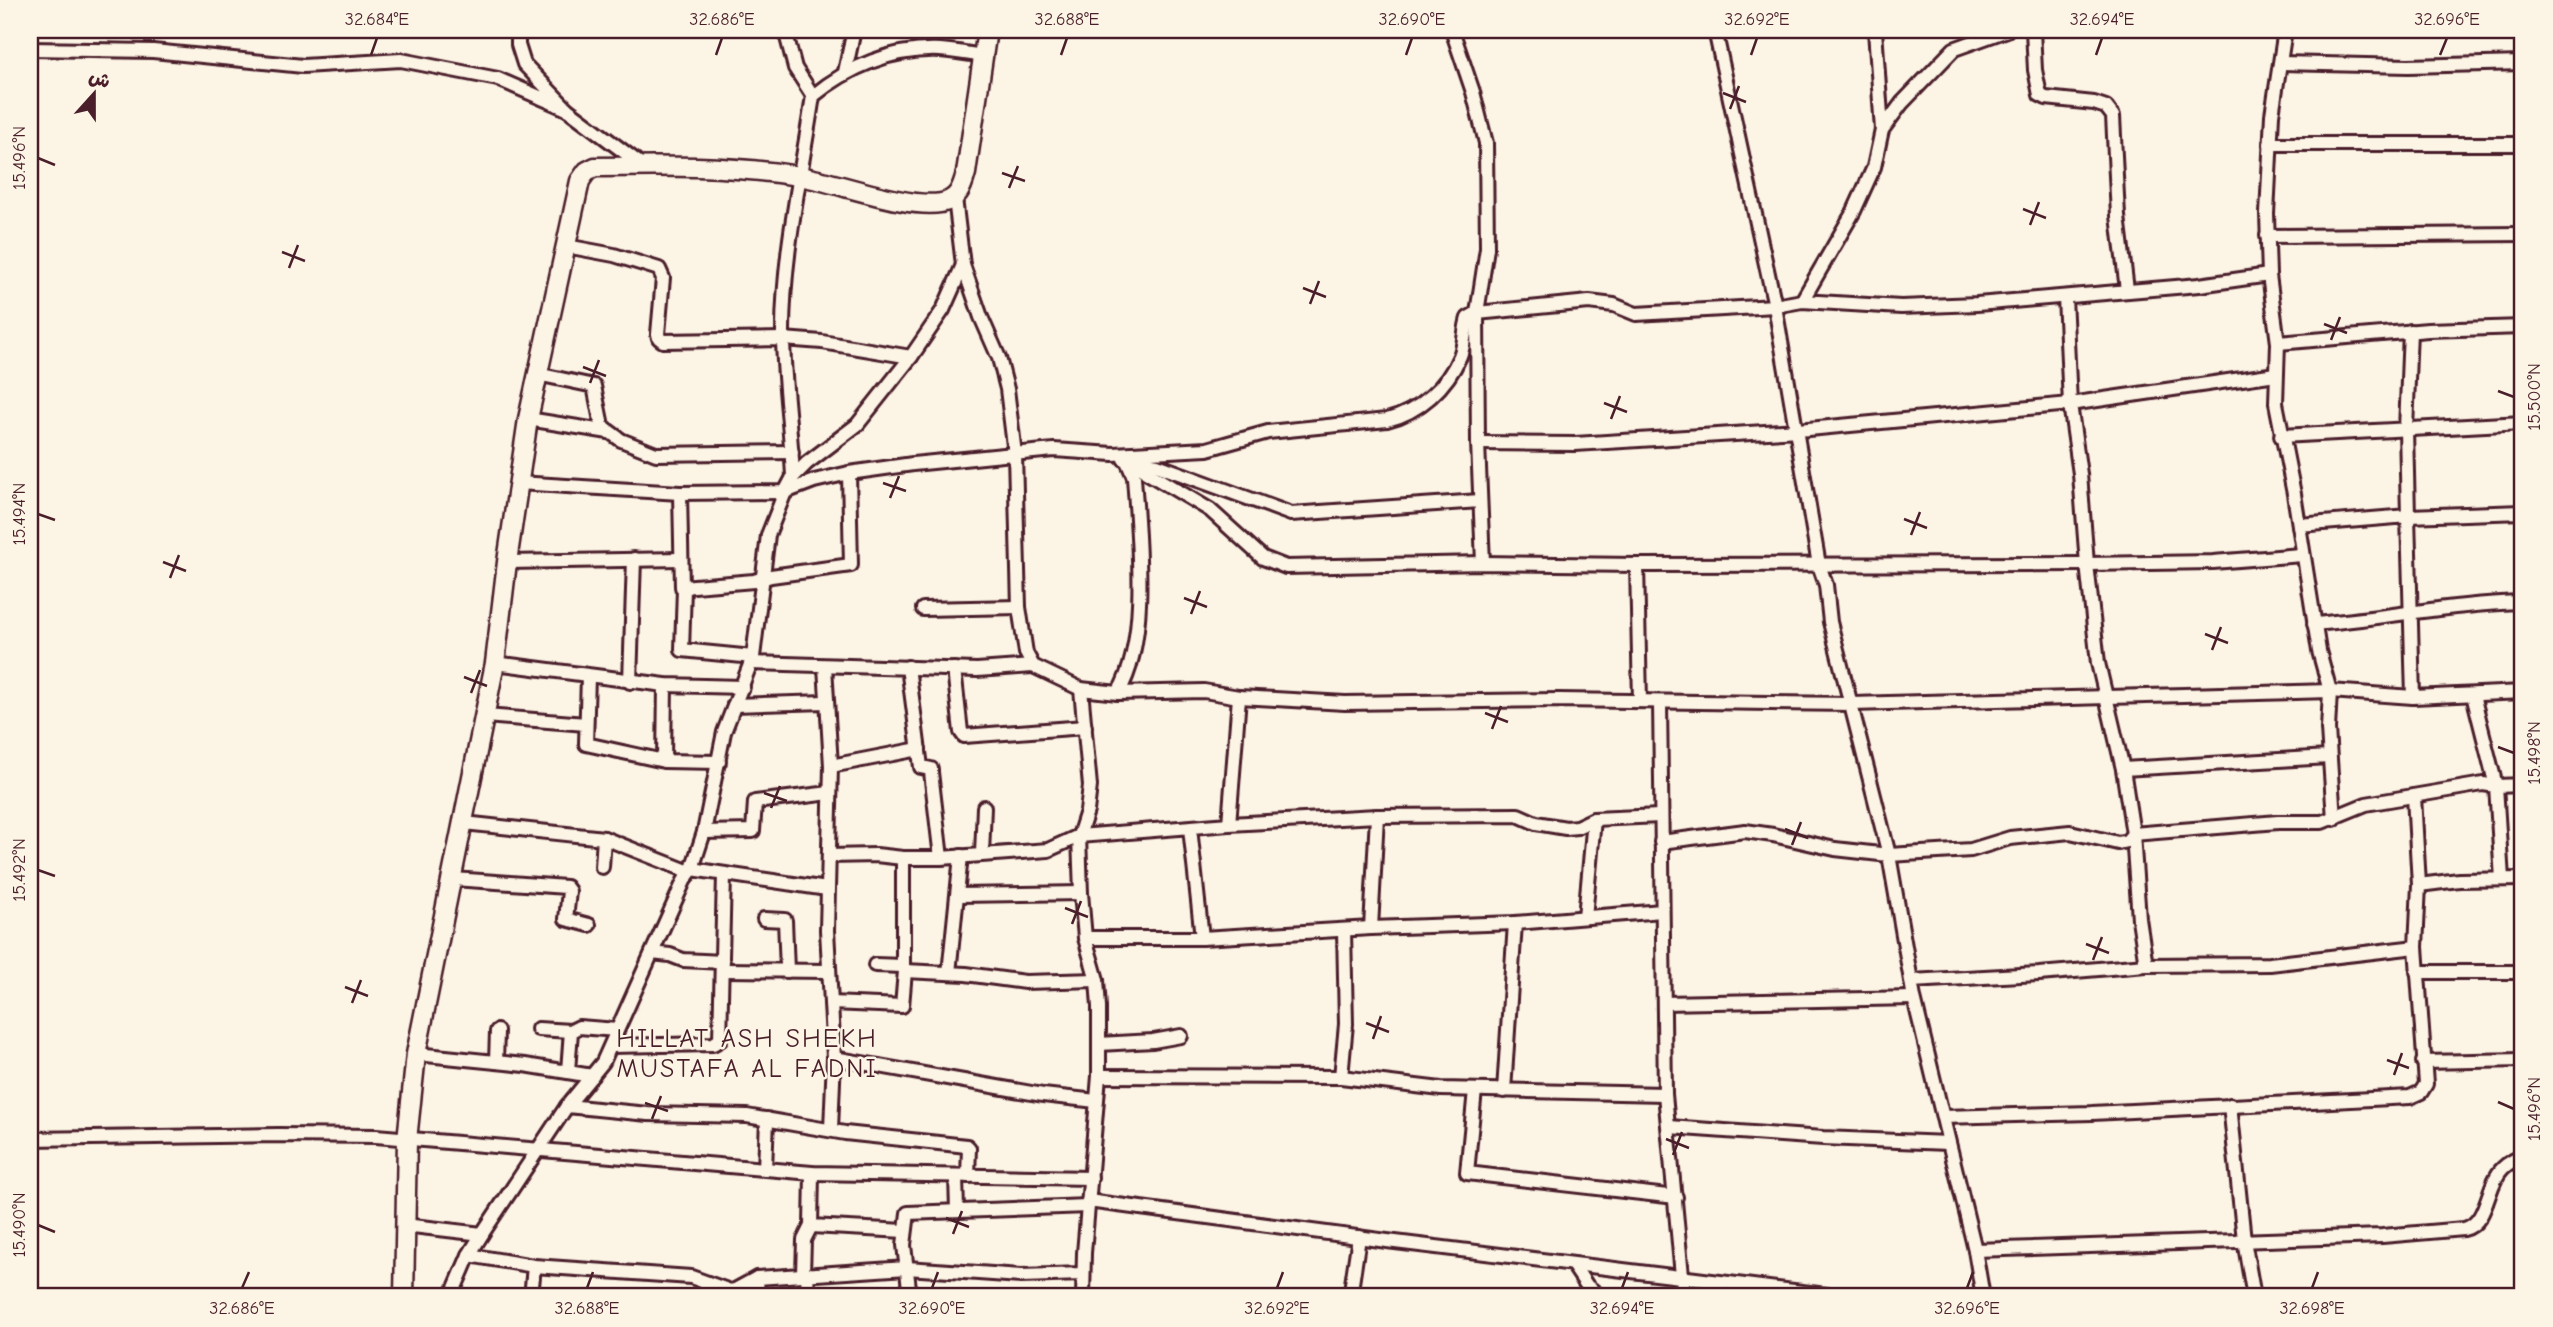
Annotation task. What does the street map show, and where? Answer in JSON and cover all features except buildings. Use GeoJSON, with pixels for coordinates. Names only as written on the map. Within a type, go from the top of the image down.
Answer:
{"type":"FeatureCollection","features":[{"type":"Feature","properties":{"kind":"street"},"geometry":{"type":"LineString","coordinates":[[519,30],[518,45],[524,64],[567,109],[643,166]]}},
{"type":"Feature","properties":{"kind":"street"},"geometry":{"type":"LineString","coordinates":[[785,30],[795,68],[813,96],[788,259],[783,339],[793,477]]}},
{"type":"Feature","properties":{"kind":"street"},"geometry":{"type":"LineString","coordinates":[[845,72],[855,30]]}},
{"type":"Feature","properties":{"kind":"street"},"geometry":{"type":"LineString","coordinates":[[404,1297],[407,1140],[416,1054],[495,663],[528,419],[577,190],[587,171],[595,167],[643,166],[732,169],[801,176],[935,204],[955,198],[966,173],[987,30]]}},
{"type":"Feature","properties":{"kind":"street"},"geometry":{"type":"LineString","coordinates":[[1452,30],[1473,92],[1486,144],[1488,248],[1477,313],[1478,443],[1483,563]]}},
{"type":"Feature","properties":{"kind":"street"},"geometry":{"type":"LineString","coordinates":[[1714,30],[1775,306],[1835,644],[1889,856],[1914,998],[1975,1250],[1983,1297]]}},
{"type":"Feature","properties":{"kind":"street"},"geometry":{"type":"LineString","coordinates":[[1802,302],[1854,211],[1874,167],[1882,130],[1875,30]]}},
{"type":"Feature","properties":{"kind":"street"},"geometry":{"type":"LineString","coordinates":[[1882,130],[1902,103],[1954,50],[2007,30]]}},
{"type":"Feature","properties":{"kind":"street"},"geometry":{"type":"LineString","coordinates":[[2033,30],[2035,70],[2040,95],[2094,103],[2106,107],[2113,116],[2118,216],[2127,290]]}},
{"type":"Feature","properties":{"kind":"street"},"geometry":{"type":"LineString","coordinates":[[2285,30],[2272,115],[2267,236],[2278,343],[2276,402],[2314,624],[2323,671],[2330,691],[2329,757],[2334,819]]}},
{"type":"Feature","properties":{"kind":"street"},"geometry":{"type":"LineString","coordinates":[[30,49],[153,51],[303,66],[401,60],[498,79],[567,109]]}},
{"type":"Feature","properties":{"kind":"street"},"geometry":{"type":"LineString","coordinates":[[813,96],[845,72],[869,62],[917,51],[940,50],[984,56]]}},
{"type":"Feature","properties":{"kind":"street"},"geometry":{"type":"LineString","coordinates":[[2281,64],[2408,66],[2523,63]]}},
{"type":"Feature","properties":{"kind":"street"},"geometry":{"type":"LineString","coordinates":[[2270,144],[2523,144]]}},
{"type":"Feature","properties":{"kind":"street"},"geometry":{"type":"LineString","coordinates":[[955,198],[963,265],[999,358],[1007,389],[1015,454],[1019,607],[1024,646],[1033,666]]}},
{"type":"Feature","properties":{"kind":"street"},"geometry":{"type":"LineString","coordinates":[[2267,236],[2523,234]]}},
{"type":"Feature","properties":{"kind":"street"},"geometry":{"type":"LineString","coordinates":[[566,246],[614,255],[659,269],[663,278],[660,340],[702,342],[783,339],[822,342],[911,357]]}},
{"type":"Feature","properties":{"kind":"street"},"geometry":{"type":"LineString","coordinates":[[451,1297],[469,1255],[482,1234],[567,1107],[603,1062],[691,870],[705,832],[724,732],[752,660],[768,535],[785,492],[793,477],[807,463],[857,425],[911,357],[943,310],[963,265]]}},
{"type":"Feature","properties":{"kind":"street"},"geometry":{"type":"LineString","coordinates":[[518,482],[680,493],[785,492],[814,481],[849,473],[1015,454],[1077,450],[1113,454],[1207,449],[1268,432],[1387,420],[1402,416],[1441,386],[1460,356],[1468,318],[1477,313],[1589,302],[1614,305],[1636,314],[1802,302],[1901,307],[2065,297],[2199,285],[2269,275]]}},
{"type":"Feature","properties":{"kind":"street"},"geometry":{"type":"LineString","coordinates":[[2065,297],[2070,404],[2080,474],[2098,663],[2123,769],[2133,834],[2139,919],[2146,965]]}},
{"type":"Feature","properties":{"kind":"street"},"geometry":{"type":"LineString","coordinates":[[2278,343],[2410,331],[2523,327]]}},
{"type":"Feature","properties":{"kind":"street"},"geometry":{"type":"LineString","coordinates":[[2410,331],[2406,429],[2413,697]]}},
{"type":"Feature","properties":{"kind":"street"},"geometry":{"type":"LineString","coordinates":[[537,374],[594,386],[600,420],[609,432]]}},
{"type":"Feature","properties":{"kind":"street"},"geometry":{"type":"LineString","coordinates":[[1478,443],[1575,444],[1798,430],[2070,404],[2276,374]]}},
{"type":"Feature","properties":{"kind":"street"},"geometry":{"type":"LineString","coordinates":[[528,419],[609,432],[656,454],[792,452]]}},
{"type":"Feature","properties":{"kind":"street"},"geometry":{"type":"LineString","coordinates":[[2281,436],[2523,423]]}},
{"type":"Feature","properties":{"kind":"street"},"geometry":{"type":"LineString","coordinates":[[1113,454],[1131,461],[1157,465],[1291,514],[1480,501]]}},
{"type":"Feature","properties":{"kind":"street"},"geometry":{"type":"LineString","coordinates":[[1131,461],[1191,496],[1263,558],[1286,567],[1483,563],[2087,564],[2213,562],[2302,555]]}},
{"type":"Feature","properties":{"kind":"street"},"geometry":{"type":"LineString","coordinates":[[1118,692],[1128,676],[1134,653],[1139,593],[1131,461]]}},
{"type":"Feature","properties":{"kind":"street"},"geometry":{"type":"LineString","coordinates":[[684,587],[763,579],[851,565],[849,473]]}},
{"type":"Feature","properties":{"kind":"street"},"geometry":{"type":"LineString","coordinates":[[680,493],[681,585],[684,587],[682,650],[752,660],[825,666],[977,670],[1033,666],[1081,689],[1118,692],[1204,691],[1239,697],[1345,703],[1640,701],[1852,704],[2330,691],[2413,697],[2523,692]]}},
{"type":"Feature","properties":{"kind":"street"},"geometry":{"type":"LineString","coordinates":[[2299,525],[2408,516],[2523,512]]}},
{"type":"Feature","properties":{"kind":"street"},"geometry":{"type":"LineString","coordinates":[[630,682],[634,559]]}},
{"type":"Feature","properties":{"kind":"street"},"geometry":{"type":"LineString","coordinates":[[507,562],[681,559]]}},
{"type":"Feature","properties":{"kind":"street"},"geometry":{"type":"LineString","coordinates":[[1637,565],[1640,701]]}},
{"type":"Feature","properties":{"kind":"street"},"geometry":{"type":"LineString","coordinates":[[2314,624],[2472,604],[2523,602]]}},
{"type":"Feature","properties":{"kind":"street"},"geometry":{"type":"LineString","coordinates":[[923,608],[1019,607]]}},
{"type":"Feature","properties":{"kind":"street"},"geometry":{"type":"LineString","coordinates":[[495,663],[630,682],[743,687]]}},
{"type":"Feature","properties":{"kind":"street"},"geometry":{"type":"LineString","coordinates":[[825,666],[831,766],[827,889],[834,1058],[831,1129]]}},
{"type":"Feature","properties":{"kind":"street"},"geometry":{"type":"LineString","coordinates":[[908,667],[922,767],[931,769],[941,858]]}},
{"type":"Feature","properties":{"kind":"street"},"geometry":{"type":"LineString","coordinates":[[954,669],[961,732],[964,736],[1085,727]]}},
{"type":"Feature","properties":{"kind":"street"},"geometry":{"type":"LineString","coordinates":[[588,676],[586,744],[664,761],[719,762]]}},
{"type":"Feature","properties":{"kind":"street"},"geometry":{"type":"LineString","coordinates":[[664,685],[664,761]]}},
{"type":"Feature","properties":{"kind":"street"},"geometry":{"type":"LineString","coordinates":[[1081,689],[1090,786],[1087,811],[1079,836],[1081,893],[1085,938],[1097,980],[1099,1044],[1083,1297]]}},
{"type":"Feature","properties":{"kind":"street"},"geometry":{"type":"LineString","coordinates":[[2473,695],[2496,786],[2502,879]]}},
{"type":"Feature","properties":{"kind":"street"},"geometry":{"type":"LineString","coordinates":[[1229,824],[1239,697]]}},
{"type":"Feature","properties":{"kind":"street"},"geometry":{"type":"LineString","coordinates":[[734,705],[826,702]]}},
{"type":"Feature","properties":{"kind":"street"},"geometry":{"type":"LineString","coordinates":[[1660,702],[1665,1094],[1683,1287]]}},
{"type":"Feature","properties":{"kind":"street"},"geometry":{"type":"LineString","coordinates":[[485,716],[586,724]]}},
{"type":"Feature","properties":{"kind":"street"},"geometry":{"type":"LineString","coordinates":[[831,766],[919,749]]}},
{"type":"Feature","properties":{"kind":"street"},"geometry":{"type":"LineString","coordinates":[[2123,769],[2329,757]]}},
{"type":"Feature","properties":{"kind":"street"},"geometry":{"type":"LineString","coordinates":[[1661,842],[1745,831],[1835,849],[1889,856],[1971,850],[2010,838],[2070,832],[2118,842],[2127,841],[2133,834],[2278,822],[2322,822],[2366,804],[2483,784],[2523,785]]}},
{"type":"Feature","properties":{"kind":"street"},"geometry":{"type":"LineString","coordinates":[[705,832],[753,831],[755,802],[830,793]]}},
{"type":"Feature","properties":{"kind":"street"},"geometry":{"type":"LineString","coordinates":[[1943,1117],[2092,1113],[2410,1097],[2421,1092],[2426,1084],[2417,972],[2419,885],[2414,796]]}},
{"type":"Feature","properties":{"kind":"street"},"geometry":{"type":"LineString","coordinates":[[982,854],[984,807]]}},
{"type":"Feature","properties":{"kind":"street"},"geometry":{"type":"LineString","coordinates":[[829,856],[941,858],[1048,850],[1079,836],[1377,816],[1518,815],[1546,825],[1566,828],[1577,827],[1594,819],[1660,816]]}},
{"type":"Feature","properties":{"kind":"street"},"geometry":{"type":"LineString","coordinates":[[1371,928],[1377,816]]}},
{"type":"Feature","properties":{"kind":"street"},"geometry":{"type":"LineString","coordinates":[[1585,917],[1594,819]]}},
{"type":"Feature","properties":{"kind":"street"},"geometry":{"type":"LineString","coordinates":[[464,823],[604,838],[691,870],[827,889]]}},
{"type":"Feature","properties":{"kind":"street"},"geometry":{"type":"LineString","coordinates":[[1190,828],[1202,938]]}},
{"type":"Feature","properties":{"kind":"street"},"geometry":{"type":"LineString","coordinates":[[602,867],[604,838]]}},
{"type":"Feature","properties":{"kind":"street"},"geometry":{"type":"LineString","coordinates":[[949,973],[961,856]]}},
{"type":"Feature","properties":{"kind":"street"},"geometry":{"type":"LineString","coordinates":[[831,1003],[902,1006],[903,858]]}},
{"type":"Feature","properties":{"kind":"street"},"geometry":{"type":"LineString","coordinates":[[611,1046],[719,1042],[722,1037],[724,874]]}},
{"type":"Feature","properties":{"kind":"street"},"geometry":{"type":"LineString","coordinates":[[2419,885],[2459,880],[2523,878]]}},
{"type":"Feature","properties":{"kind":"street"},"geometry":{"type":"LineString","coordinates":[[453,879],[566,887],[569,891],[566,919],[589,925]]}},
{"type":"Feature","properties":{"kind":"street"},"geometry":{"type":"LineString","coordinates":[[958,895],[1081,893]]}},
{"type":"Feature","properties":{"kind":"street"},"geometry":{"type":"LineString","coordinates":[[1085,938],[1202,938],[1515,923],[1662,911]]}},
{"type":"Feature","properties":{"kind":"street"},"geometry":{"type":"LineString","coordinates":[[764,919],[785,920],[787,971]]}},
{"type":"Feature","properties":{"kind":"street"},"geometry":{"type":"LineString","coordinates":[[1504,1091],[1515,923]]}},
{"type":"Feature","properties":{"kind":"street"},"geometry":{"type":"LineString","coordinates":[[1341,1077],[1346,1024],[1344,930]]}},
{"type":"Feature","properties":{"kind":"street"},"geometry":{"type":"LineString","coordinates":[[1911,981],[2146,965],[2270,964],[2416,947]]}},
{"type":"Feature","properties":{"kind":"street"},"geometry":{"type":"LineString","coordinates":[[652,953],[723,966],[829,971]]}},
{"type":"Feature","properties":{"kind":"street"},"geometry":{"type":"LineString","coordinates":[[874,965],[1024,982],[1097,980]]}},
{"type":"Feature","properties":{"kind":"street"},"geometry":{"type":"LineString","coordinates":[[2417,972],[2523,972]]}},
{"type":"Feature","properties":{"kind":"street"},"geometry":{"type":"LineString","coordinates":[[1664,1003],[1914,998]]}},
{"type":"Feature","properties":{"kind":"street"},"geometry":{"type":"LineString","coordinates":[[538,1029],[571,1031],[579,1027],[617,1030]]}},
{"type":"Feature","properties":{"kind":"street"},"geometry":{"type":"LineString","coordinates":[[496,1062],[497,1031]]}},
{"type":"Feature","properties":{"kind":"street"},"geometry":{"type":"LineString","coordinates":[[568,1071],[571,1031]]}},
{"type":"Feature","properties":{"kind":"street"},"geometry":{"type":"LineString","coordinates":[[1099,1044],[1153,1041],[1181,1036]]}},
{"type":"Feature","properties":{"kind":"street"},"geometry":{"type":"LineString","coordinates":[[416,1054],[592,1076]]}},
{"type":"Feature","properties":{"kind":"street"},"geometry":{"type":"LineString","coordinates":[[834,1058],[1043,1095],[1096,1101]]}},
{"type":"Feature","properties":{"kind":"street"},"geometry":{"type":"LineString","coordinates":[[2423,1062],[2523,1060]]}},
{"type":"Feature","properties":{"kind":"street"},"geometry":{"type":"LineString","coordinates":[[1098,1076],[1341,1077],[1441,1089],[1665,1094]]}},
{"type":"Feature","properties":{"kind":"street"},"geometry":{"type":"LineString","coordinates":[[1475,1090],[1467,1173],[1676,1198]]}},
{"type":"Feature","properties":{"kind":"street"},"geometry":{"type":"LineString","coordinates":[[2230,1105],[2244,1240],[2254,1297]]}},
{"type":"Feature","properties":{"kind":"street"},"geometry":{"type":"LineString","coordinates":[[567,1107],[648,1114],[747,1115],[831,1129],[967,1146],[969,1148],[957,1210]]}},
{"type":"Feature","properties":{"kind":"street"},"geometry":{"type":"LineString","coordinates":[[765,1169],[767,1119]]}},
{"type":"Feature","properties":{"kind":"street"},"geometry":{"type":"LineString","coordinates":[[1670,1127],[1823,1138],[1948,1143]]}},
{"type":"Feature","properties":{"kind":"street"},"geometry":{"type":"LineString","coordinates":[[30,1139],[376,1136],[812,1173],[1091,1178]]}},
{"type":"Feature","properties":{"kind":"street"},"geometry":{"type":"LineString","coordinates":[[1975,1250],[2382,1236],[2472,1227],[2478,1222],[2488,1193],[2503,1168],[2523,1157]]}},
{"type":"Feature","properties":{"kind":"street"},"geometry":{"type":"LineString","coordinates":[[808,1297],[804,1240],[811,1226],[812,1173]]}},
{"type":"Feature","properties":{"kind":"street"},"geometry":{"type":"LineString","coordinates":[[910,1297],[905,1231],[908,1213],[1088,1203],[1573,1265],[1683,1287],[1843,1297]]}},
{"type":"Feature","properties":{"kind":"street"},"geometry":{"type":"LineString","coordinates":[[404,1225],[482,1234]]}},
{"type":"Feature","properties":{"kind":"street"},"geometry":{"type":"LineString","coordinates":[[811,1226],[905,1231]]}},
{"type":"Feature","properties":{"kind":"street"},"geometry":{"type":"LineString","coordinates":[[1350,1297],[1359,1237]]}},
{"type":"Feature","properties":{"kind":"street"},"geometry":{"type":"LineString","coordinates":[[469,1255],[534,1266],[691,1277],[730,1291],[757,1278],[907,1268],[1021,1276],[1083,1274]]}},
{"type":"Feature","properties":{"kind":"street"},"geometry":{"type":"LineString","coordinates":[[1573,1265],[1587,1286],[1601,1297]]}},
{"type":"Feature","properties":{"kind":"street"},"geometry":{"type":"LineString","coordinates":[[531,1297],[534,1266]]}},
{"type":"Feature","properties":{"kind":"street"},"geometry":{"type":"LineString","coordinates":[[757,1278],[758,1297]]}},
{"type":"Feature","properties":{"kind":"street"},"geometry":{"type":"LineString","coordinates":[[1667,1297],[1683,1287]]}},
{"type":"Feature","properties":{"kind":"district","name":"HILLAT ASH SHEKH MUSTAFA AL FADNI"},"geometry":{"type":"Point","coordinates":[747,1053]}}]}
